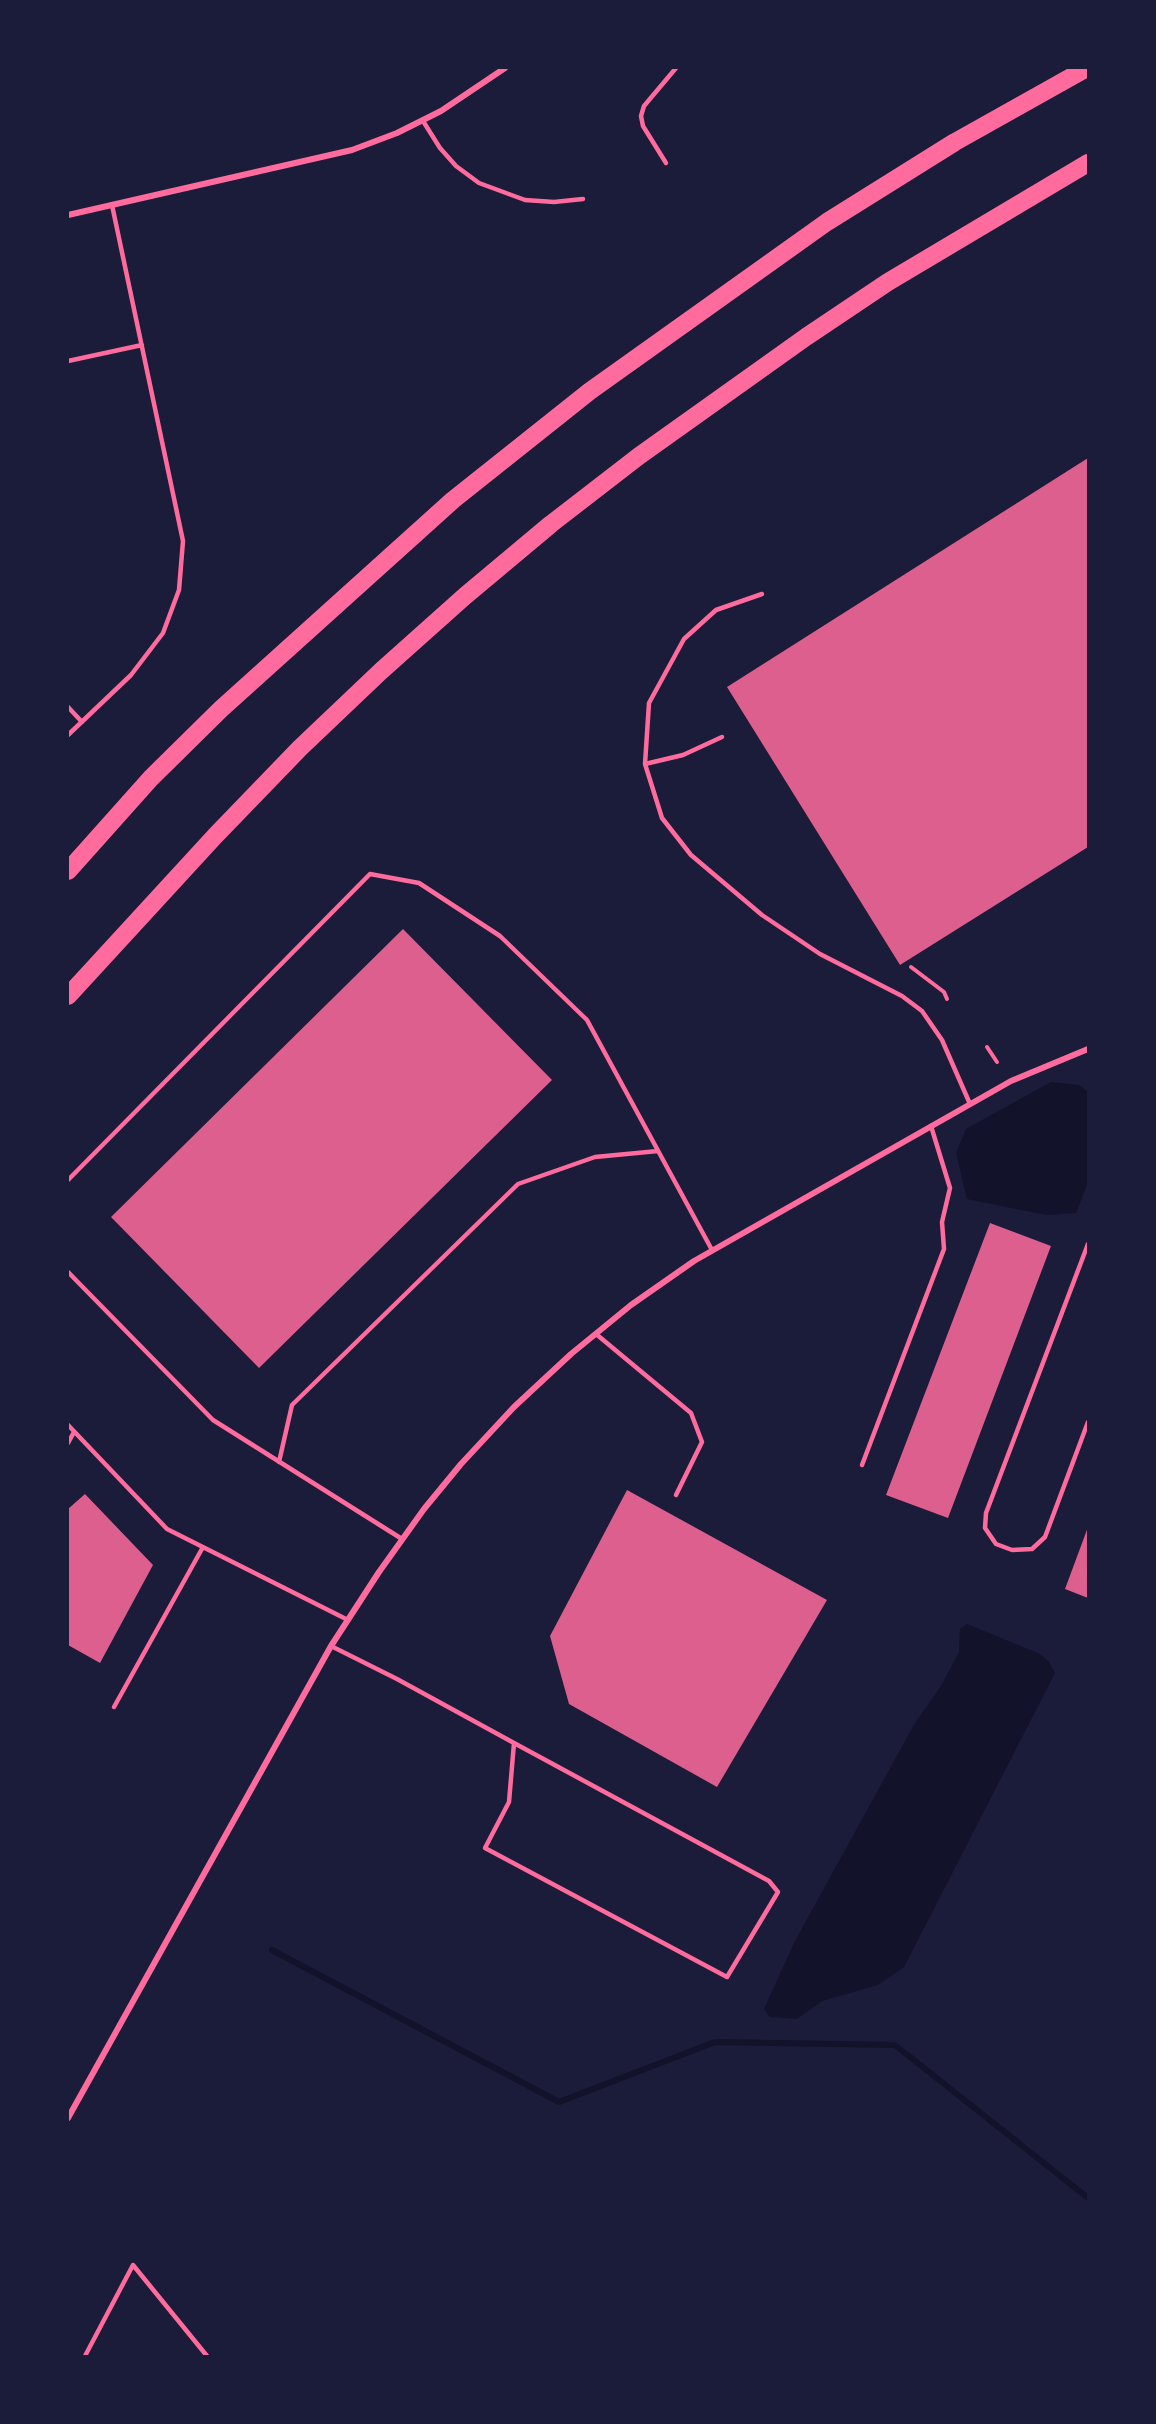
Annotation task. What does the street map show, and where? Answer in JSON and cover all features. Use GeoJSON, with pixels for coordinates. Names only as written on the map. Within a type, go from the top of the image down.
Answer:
{"type":"FeatureCollection","features":[{"type":"Feature","properties":{"kind":"highway"},"geometry":{"type":"LineString","coordinates":[[68,871],[151,778],[220,709],[453,500],[590,391],[827,222],[955,142],[1087,68]]}},
{"type":"Feature","properties":{"kind":"highway"},"geometry":{"type":"LineString","coordinates":[[68,996],[215,836],[300,748],[465,596],[551,524],[719,397],[815,330],[888,282],[1089,163]]}},
{"type":"Feature","properties":{"kind":"street"},"geometry":{"type":"LineString","coordinates":[[68,214],[352,150],[423,121],[505,68]]}},
{"type":"Feature","properties":{"kind":"street"},"geometry":{"type":"LineString","coordinates":[[68,2118],[331,1646],[402,1539],[461,1464],[507,1415],[571,1354],[631,1305],[712,1250],[1011,1081],[1089,1049]]}},
{"type":"Feature","properties":{"kind":"lane"},"geometry":{"type":"LineString","coordinates":[[666,163],[643,126],[641,116],[644,106],[676,68]]}},
{"type":"Feature","properties":{"kind":"lane"},"geometry":{"type":"LineString","coordinates":[[423,121],[440,148],[456,166],[479,183],[525,200],[554,202],[583,199]]}},
{"type":"Feature","properties":{"kind":"lane"},"geometry":{"type":"LineString","coordinates":[[68,735],[131,675],[163,633],[179,590],[183,541],[112,204]]}},
{"type":"Feature","properties":{"kind":"lane"},"geometry":{"type":"LineString","coordinates":[[68,361],[142,345]]}},
{"type":"Feature","properties":{"kind":"lane"},"geometry":{"type":"LineString","coordinates":[[762,594],[716,610],[684,639],[649,703],[645,764],[662,818],[691,855],[762,915],[810,948],[857,975],[902,996],[922,1011],[942,1040],[970,1104]]}},
{"type":"Feature","properties":{"kind":"lane"},"geometry":{"type":"LineString","coordinates":[[68,706],[82,722]]}},
{"type":"Feature","properties":{"kind":"lane"},"geometry":{"type":"LineString","coordinates":[[645,764],[683,755],[722,737]]}},
{"type":"Feature","properties":{"kind":"lane"},"geometry":{"type":"LineString","coordinates":[[68,1180],[370,874],[419,883],[500,936],[587,1020],[712,1250]]}},
{"type":"Feature","properties":{"kind":"lane"},"geometry":{"type":"LineString","coordinates":[[862,1466],[944,1249],[942,1222],[950,1188],[932,1126]]}},
{"type":"Feature","properties":{"kind":"lane"},"geometry":{"type":"LineString","coordinates":[[279,1462],[292,1405],[518,1184],[595,1156],[658,1151]]}},
{"type":"Feature","properties":{"kind":"lane"},"geometry":{"type":"LineString","coordinates":[[1089,1244],[986,1513],[985,1528],[996,1544],[1012,1550],[1032,1549],[1045,1537],[1089,1422]]}},
{"type":"Feature","properties":{"kind":"lane"},"geometry":{"type":"LineString","coordinates":[[68,1272],[213,1420],[402,1539]]}},
{"type":"Feature","properties":{"kind":"lane"},"geometry":{"type":"LineString","coordinates":[[596,1334],[691,1413],[702,1442],[676,1495]]}},
{"type":"Feature","properties":{"kind":"lane"},"geometry":{"type":"LineString","coordinates":[[68,1425],[167,1529],[348,1620]]}},
{"type":"Feature","properties":{"kind":"lane"},"geometry":{"type":"LineString","coordinates":[[68,1443],[74,1432]]}},
{"type":"Feature","properties":{"kind":"lane"},"geometry":{"type":"LineString","coordinates":[[114,1707],[203,1547]]}},
{"type":"Feature","properties":{"kind":"lane"},"geometry":{"type":"LineString","coordinates":[[331,1646],[514,1743],[769,1881],[778,1892],[727,1977],[485,1848],[509,1802],[514,1743]]}},
{"type":"Feature","properties":{"kind":"lane"},"geometry":{"type":"LineString","coordinates":[[85,2356],[133,2265],[207,2356]]}},
{"type":"Feature","properties":{"kind":"path"},"geometry":{"type":"LineString","coordinates":[[911,967],[944,992],[947,999]]}},
{"type":"Feature","properties":{"kind":"path"},"geometry":{"type":"LineString","coordinates":[[987,1047],[996,1062]]}},
{"type":"Feature","properties":{"kind":"shaded area"},"geometry":{"type":"Polygon","coordinates":[[[1051,1082],[1079,1085],[1088,1092],[1088,1182],[1076,1213],[1046,1215],[967,1199],[956,1153],[966,1129],[1051,1082]]]}},
{"type":"Feature","properties":{"kind":"shaded area"},"geometry":{"type":"Polygon","coordinates":[[[967,1624],[1040,1654],[1049,1662],[1055,1673],[904,1967],[878,1985],[822,2001],[797,2019],[770,2017],[764,2009],[795,1941],[915,1723],[941,1686],[959,1652],[960,1629],[967,1624]]]}},
{"type":"Feature","properties":{"kind":"building"},"geometry":{"type":"Polygon","coordinates":[[[1088,458],[1088,847],[900,965],[727,687],[1088,458]]]}},
{"type":"Feature","properties":{"kind":"building"},"geometry":{"type":"Polygon","coordinates":[[[403,929],[552,1080],[259,1368],[111,1217],[403,929]]]}},
{"type":"Feature","properties":{"kind":"building"},"geometry":{"type":"Polygon","coordinates":[[[990,1223],[1051,1246],[948,1518],[886,1495],[990,1223]]]}},
{"type":"Feature","properties":{"kind":"building"},"geometry":{"type":"Polygon","coordinates":[[[627,1490],[827,1600],[717,1787],[569,1704],[550,1636],[627,1490]]]}},
{"type":"Feature","properties":{"kind":"building"},"geometry":{"type":"Polygon","coordinates":[[[85,1494],[153,1565],[100,1663],[68,1645],[68,1509],[85,1494]]]}},
{"type":"Feature","properties":{"kind":"building"},"geometry":{"type":"Polygon","coordinates":[[[1088,1527],[1088,1598],[1065,1589],[1088,1527]]]}},
{"type":"Feature","properties":{"kind":"waterway"},"geometry":{"type":"LineString","coordinates":[[272,1950],[559,2102],[715,2042],[895,2045],[1088,2198]]}}]}
